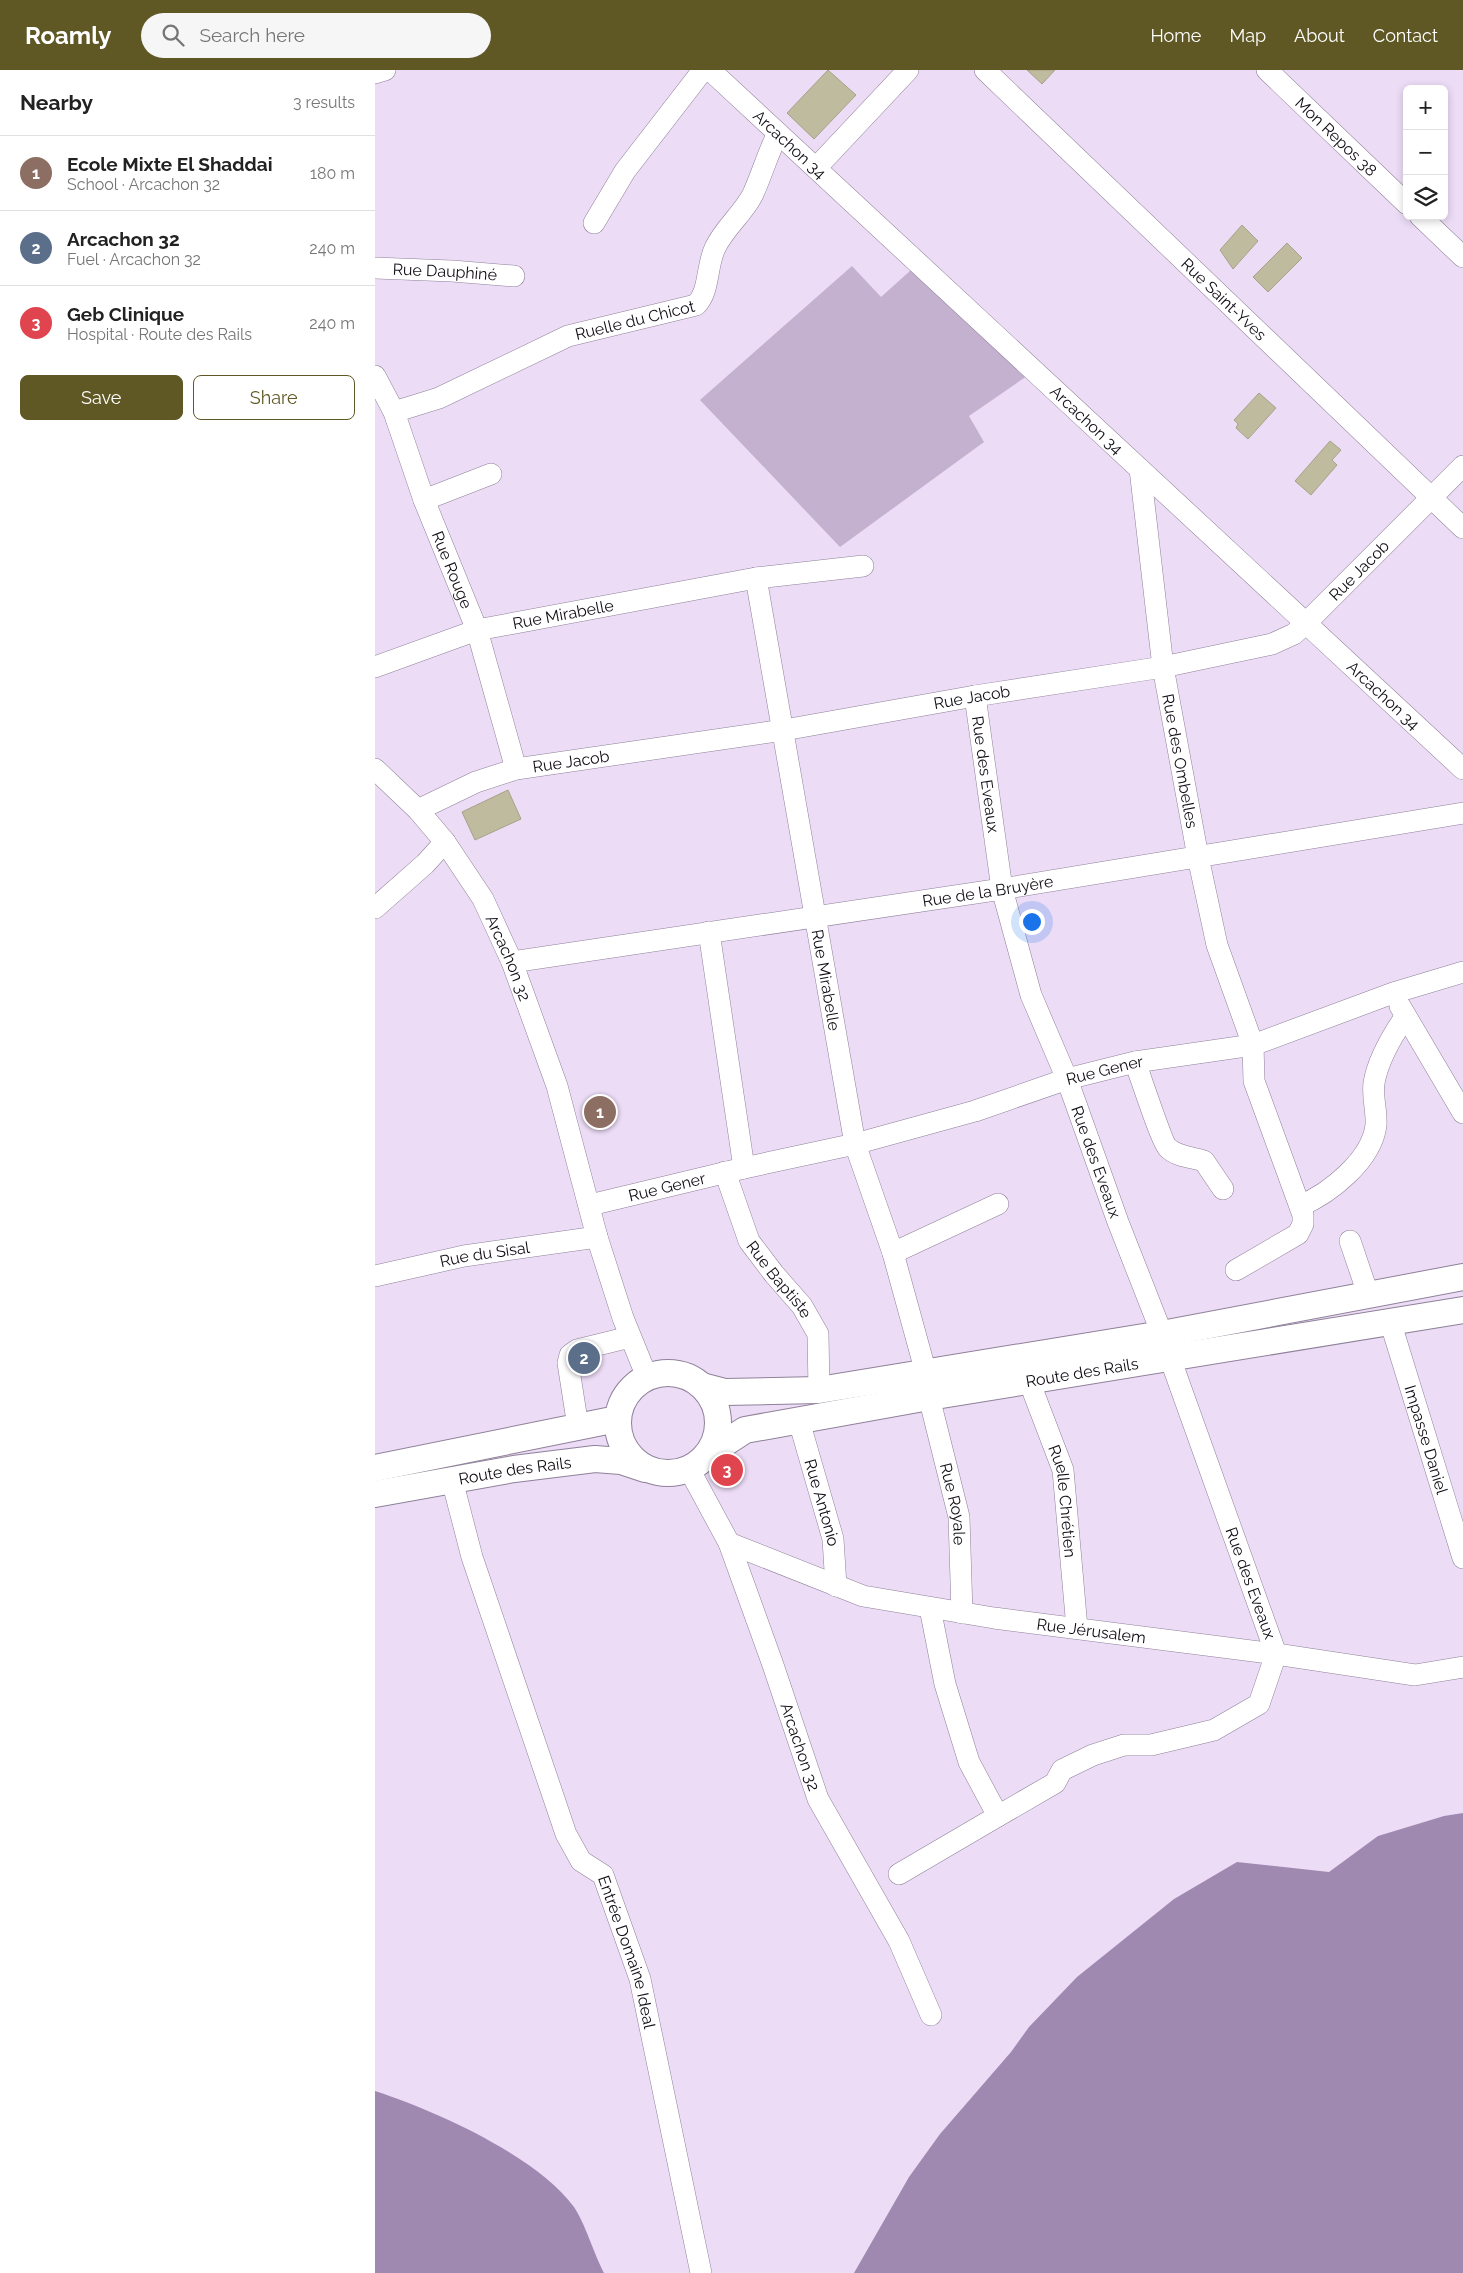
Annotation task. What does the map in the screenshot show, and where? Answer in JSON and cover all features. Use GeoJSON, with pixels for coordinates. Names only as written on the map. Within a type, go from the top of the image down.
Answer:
{"type":"FeatureCollection","features":[{"type":"Feature","properties":{"kind":"main road","name":"Route des Rails"},"geometry":{"type":"LineString","coordinates":[[698,1462],[745,1430],[799,1421],[927,1385],[1162,1334],[1368,1294],[1463,1278]]}},
{"type":"Feature","properties":{"kind":"main road","name":"Route des Rails"},"geometry":{"type":"LineString","coordinates":[[702,1386],[725,1392],[1029,1381],[1463,1310]]}},
{"type":"Feature","properties":{"kind":"main road"},"geometry":{"type":"LineString","coordinates":[[661,1373],[676,1373],[690,1378],[702,1386],[711,1397],[717,1411],[717,1434],[698,1462],[673,1474],[656,1473],[631,1459],[623,1447],[618,1434],[617,1419],[620,1406],[635,1384],[647,1377],[661,1373]]}},
{"type":"Feature","properties":{"kind":"main road","name":"Route des Rails"},"geometry":{"type":"LineString","coordinates":[[375,1468],[617,1419]]}},
{"type":"Feature","properties":{"kind":"main road","name":"Route des Rails"},"geometry":{"type":"LineString","coordinates":[[375,1494],[452,1480],[595,1459],[621,1461],[656,1473]]}},
{"type":"Feature","properties":{"kind":"street"},"geometry":{"type":"LineString","coordinates":[[375,73],[385,70]]}},
{"type":"Feature","properties":{"kind":"street"},"geometry":{"type":"LineString","coordinates":[[594,224],[625,171],[703,70]]}},
{"type":"Feature","properties":{"kind":"street","name":"Arcachon 34"},"geometry":{"type":"LineString","coordinates":[[711,70],[1463,769]]}},
{"type":"Feature","properties":{"kind":"street"},"geometry":{"type":"LineString","coordinates":[[816,168],[908,70]]}},
{"type":"Feature","properties":{"kind":"street","name":"Rue Saint-Yves"},"geometry":{"type":"LineString","coordinates":[[985,70],[1463,528]]}},
{"type":"Feature","properties":{"kind":"street","name":"Mon Repos 38"},"geometry":{"type":"LineString","coordinates":[[1267,70],[1403,200]]}},
{"type":"Feature","properties":{"kind":"street","name":"Ruelle du Chicot"},"geometry":{"type":"LineString","coordinates":[[394,412],[439,398],[568,336],[695,306],[702,299],[708,267],[715,248],[726,228],[744,210],[778,133]]}},
{"type":"Feature","properties":{"kind":"street"},"geometry":{"type":"LineString","coordinates":[[1424,220],[1463,258]]}},
{"type":"Feature","properties":{"kind":"street","name":"Rue Dauphiné"},"geometry":{"type":"LineString","coordinates":[[375,268],[514,276]]}},
{"type":"Feature","properties":{"kind":"street","name":"Rue Rouge"},"geometry":{"type":"LineString","coordinates":[[375,376],[394,412],[424,500],[477,630],[516,769]]}},
{"type":"Feature","properties":{"kind":"street","name":"Rue Jacob"},"geometry":{"type":"LineString","coordinates":[[418,810],[476,782],[516,769],[784,730],[975,696],[1163,667],[1272,644],[1294,634],[1306,623],[1463,466]]}},
{"type":"Feature","properties":{"kind":"street","name":"Rue des Ombelles"},"geometry":{"type":"LineString","coordinates":[[1140,469],[1163,667],[1198,856],[1217,945],[1253,1045],[1254,1080],[1300,1206]]}},
{"type":"Feature","properties":{"kind":"street"},"geometry":{"type":"LineString","coordinates":[[424,500],[491,474]]}},
{"type":"Feature","properties":{"kind":"street","name":"Rue Mirabelle"},"geometry":{"type":"LineString","coordinates":[[375,666],[477,630],[756,578],[863,566]]}},
{"type":"Feature","properties":{"kind":"street","name":"Rue Mirabelle"},"geometry":{"type":"LineString","coordinates":[[756,578],[784,730],[813,916],[855,1144],[893,1253],[927,1385]]}},
{"type":"Feature","properties":{"kind":"street","name":"Rue des Eveaux"},"geometry":{"type":"LineString","coordinates":[[975,696],[1002,889],[1031,995],[1067,1079],[1118,1222],[1162,1334]]}},
{"type":"Feature","properties":{"kind":"street","name":"Arcachon 32"},"geometry":{"type":"LineString","coordinates":[[375,769],[418,810],[445,842],[483,899],[512,962],[557,1086],[597,1237],[631,1337],[647,1377]]}},
{"type":"Feature","properties":{"kind":"street","name":"Rue de la Bruyère"},"geometry":{"type":"LineString","coordinates":[[512,962],[1002,889],[1463,813]]}},
{"type":"Feature","properties":{"kind":"street"},"geometry":{"type":"LineString","coordinates":[[375,908],[425,864],[445,842]]}},
{"type":"Feature","properties":{"kind":"street"},"geometry":{"type":"LineString","coordinates":[[709,932],[735,1170]]}},
{"type":"Feature","properties":{"kind":"street","name":"Rue Gener"},"geometry":{"type":"LineString","coordinates":[[590,1205],[735,1170],[855,1144],[975,1111],[1067,1079],[1135,1062],[1253,1045],[1393,993],[1463,972]]}},
{"type":"Feature","properties":{"kind":"street"},"geometry":{"type":"LineString","coordinates":[[1393,993],[1405,1017],[1463,1113]]}},
{"type":"Feature","properties":{"kind":"street"},"geometry":{"type":"LineString","coordinates":[[1236,1270],[1298,1234],[1303,1224],[1300,1206],[1318,1199],[1331,1189],[1365,1153],[1376,1124],[1373,1105],[1374,1082],[1385,1050],[1405,1017]]}},
{"type":"Feature","properties":{"kind":"street"},"geometry":{"type":"LineString","coordinates":[[1135,1062],[1167,1148],[1179,1154],[1204,1161],[1223,1189]]}},
{"type":"Feature","properties":{"kind":"street","name":"Rue Baptiste"},"geometry":{"type":"LineString","coordinates":[[735,1170],[749,1241],[802,1306],[818,1334],[819,1390]]}},
{"type":"Feature","properties":{"kind":"street"},"geometry":{"type":"LineString","coordinates":[[893,1253],[998,1204]]}},
{"type":"Feature","properties":{"kind":"street","name":"Rue du Sisal"},"geometry":{"type":"LineString","coordinates":[[375,1276],[464,1256],[597,1237]]}},
{"type":"Feature","properties":{"kind":"street"},"geometry":{"type":"LineString","coordinates":[[1350,1241],[1368,1294]]}},
{"type":"Feature","properties":{"kind":"street","name":"Impasse Daniel"},"geometry":{"type":"LineString","coordinates":[[1390,1322],[1463,1558]]}},
{"type":"Feature","properties":{"kind":"street"},"geometry":{"type":"LineString","coordinates":[[579,1427],[568,1363],[571,1355],[577,1350],[631,1337]]}},
{"type":"Feature","properties":{"kind":"street","name":"Rue des Eveaux"},"geometry":{"type":"LineString","coordinates":[[899,1874],[1055,1783],[1063,1770],[1093,1755],[1124,1745],[1151,1745],[1214,1730],[1259,1704],[1277,1654],[1170,1358]]}},
{"type":"Feature","properties":{"kind":"street","name":"Ruelle Chrétien"},"geometry":{"type":"LineString","coordinates":[[1029,1381],[1063,1470],[1077,1628]]}},
{"type":"Feature","properties":{"kind":"street","name":"Rue Royale"},"geometry":{"type":"LineString","coordinates":[[927,1385],[959,1518],[963,1613]]}},
{"type":"Feature","properties":{"kind":"street","name":"Rue Antonio"},"geometry":{"type":"LineString","coordinates":[[799,1421],[833,1539],[836,1586]]}},
{"type":"Feature","properties":{"kind":"street","name":"Arcachon 32"},"geometry":{"type":"LineString","coordinates":[[698,1462],[773,1665],[817,1799],[899,1941],[931,2015]]}},
{"type":"Feature","properties":{"kind":"street","name":"Entrée Domaine Ideal"},"geometry":{"type":"LineString","coordinates":[[452,1480],[472,1557],[566,1834],[581,1861],[603,1875],[640,1980],[701,2273]]}},
{"type":"Feature","properties":{"kind":"street","name":"Rue Jérusalem"},"geometry":{"type":"LineString","coordinates":[[729,1544],[863,1596],[930,1608],[1150,1639],[1277,1654],[1415,1675],[1463,1667]]}},
{"type":"Feature","properties":{"kind":"street"},"geometry":{"type":"LineString","coordinates":[[930,1608],[945,1684],[969,1762],[998,1816]]}},
{"type":"Feature","properties":{"kind":"shaded area"},"geometry":{"type":"Polygon","coordinates":[[[852,266],[881,297],[911,270],[1027,376],[969,416],[984,442],[840,547],[700,400],[852,266]]]}},
{"type":"Feature","properties":{"kind":"shaded area"},"geometry":{"type":"Polygon","coordinates":[[[1463,1813],[1463,2273],[854,2273],[909,2177],[940,2134],[1011,2052],[1029,2027],[1077,1977],[1174,1899],[1237,1862],[1329,1872],[1378,1836],[1444,1816],[1463,1813]]]}},
{"type":"Feature","properties":{"kind":"shaded area"},"geometry":{"type":"Polygon","coordinates":[[[375,2091],[426,2110],[483,2137],[536,2170],[557,2188],[574,2207],[604,2273],[375,2273],[375,2091]]]}},
{"type":"Feature","properties":{"kind":"building"},"geometry":{"type":"Polygon","coordinates":[[[828,70],[856,95],[814,139],[787,113],[828,70]]]}},
{"type":"Feature","properties":{"kind":"building"},"geometry":{"type":"Polygon","coordinates":[[[1027,70],[1055,70],[1042,84],[1027,70]]]}},
{"type":"Feature","properties":{"kind":"building"},"geometry":{"type":"Polygon","coordinates":[[[1242,225],[1258,241],[1233,269],[1220,250],[1242,225]]]}},
{"type":"Feature","properties":{"kind":"building"},"geometry":{"type":"Polygon","coordinates":[[[1287,243],[1302,258],[1268,292],[1253,277],[1287,243]]]}},
{"type":"Feature","properties":{"kind":"building"},"geometry":{"type":"Polygon","coordinates":[[[1259,393],[1276,408],[1248,439],[1236,428],[1238,424],[1234,420],[1259,393]]]}},
{"type":"Feature","properties":{"kind":"building"},"geometry":{"type":"Polygon","coordinates":[[[1330,441],[1341,450],[1332,460],[1337,465],[1311,495],[1295,481],[1330,441]]]}},
{"type":"Feature","properties":{"kind":"building"},"geometry":{"type":"Polygon","coordinates":[[[508,790],[521,819],[475,840],[462,812],[508,790]]]}},
{"type":"Feature","properties":{"kind":"place","name":"Ecole Mixte El Shaddai"},"geometry":{"type":"Point","coordinates":[600,1112]}},
{"type":"Feature","properties":{"kind":"place","name":"Arcachon 32"},"geometry":{"type":"Point","coordinates":[584,1358]}},
{"type":"Feature","properties":{"kind":"place","name":"Geb Clinique"},"geometry":{"type":"Point","coordinates":[727,1470]}}]}
